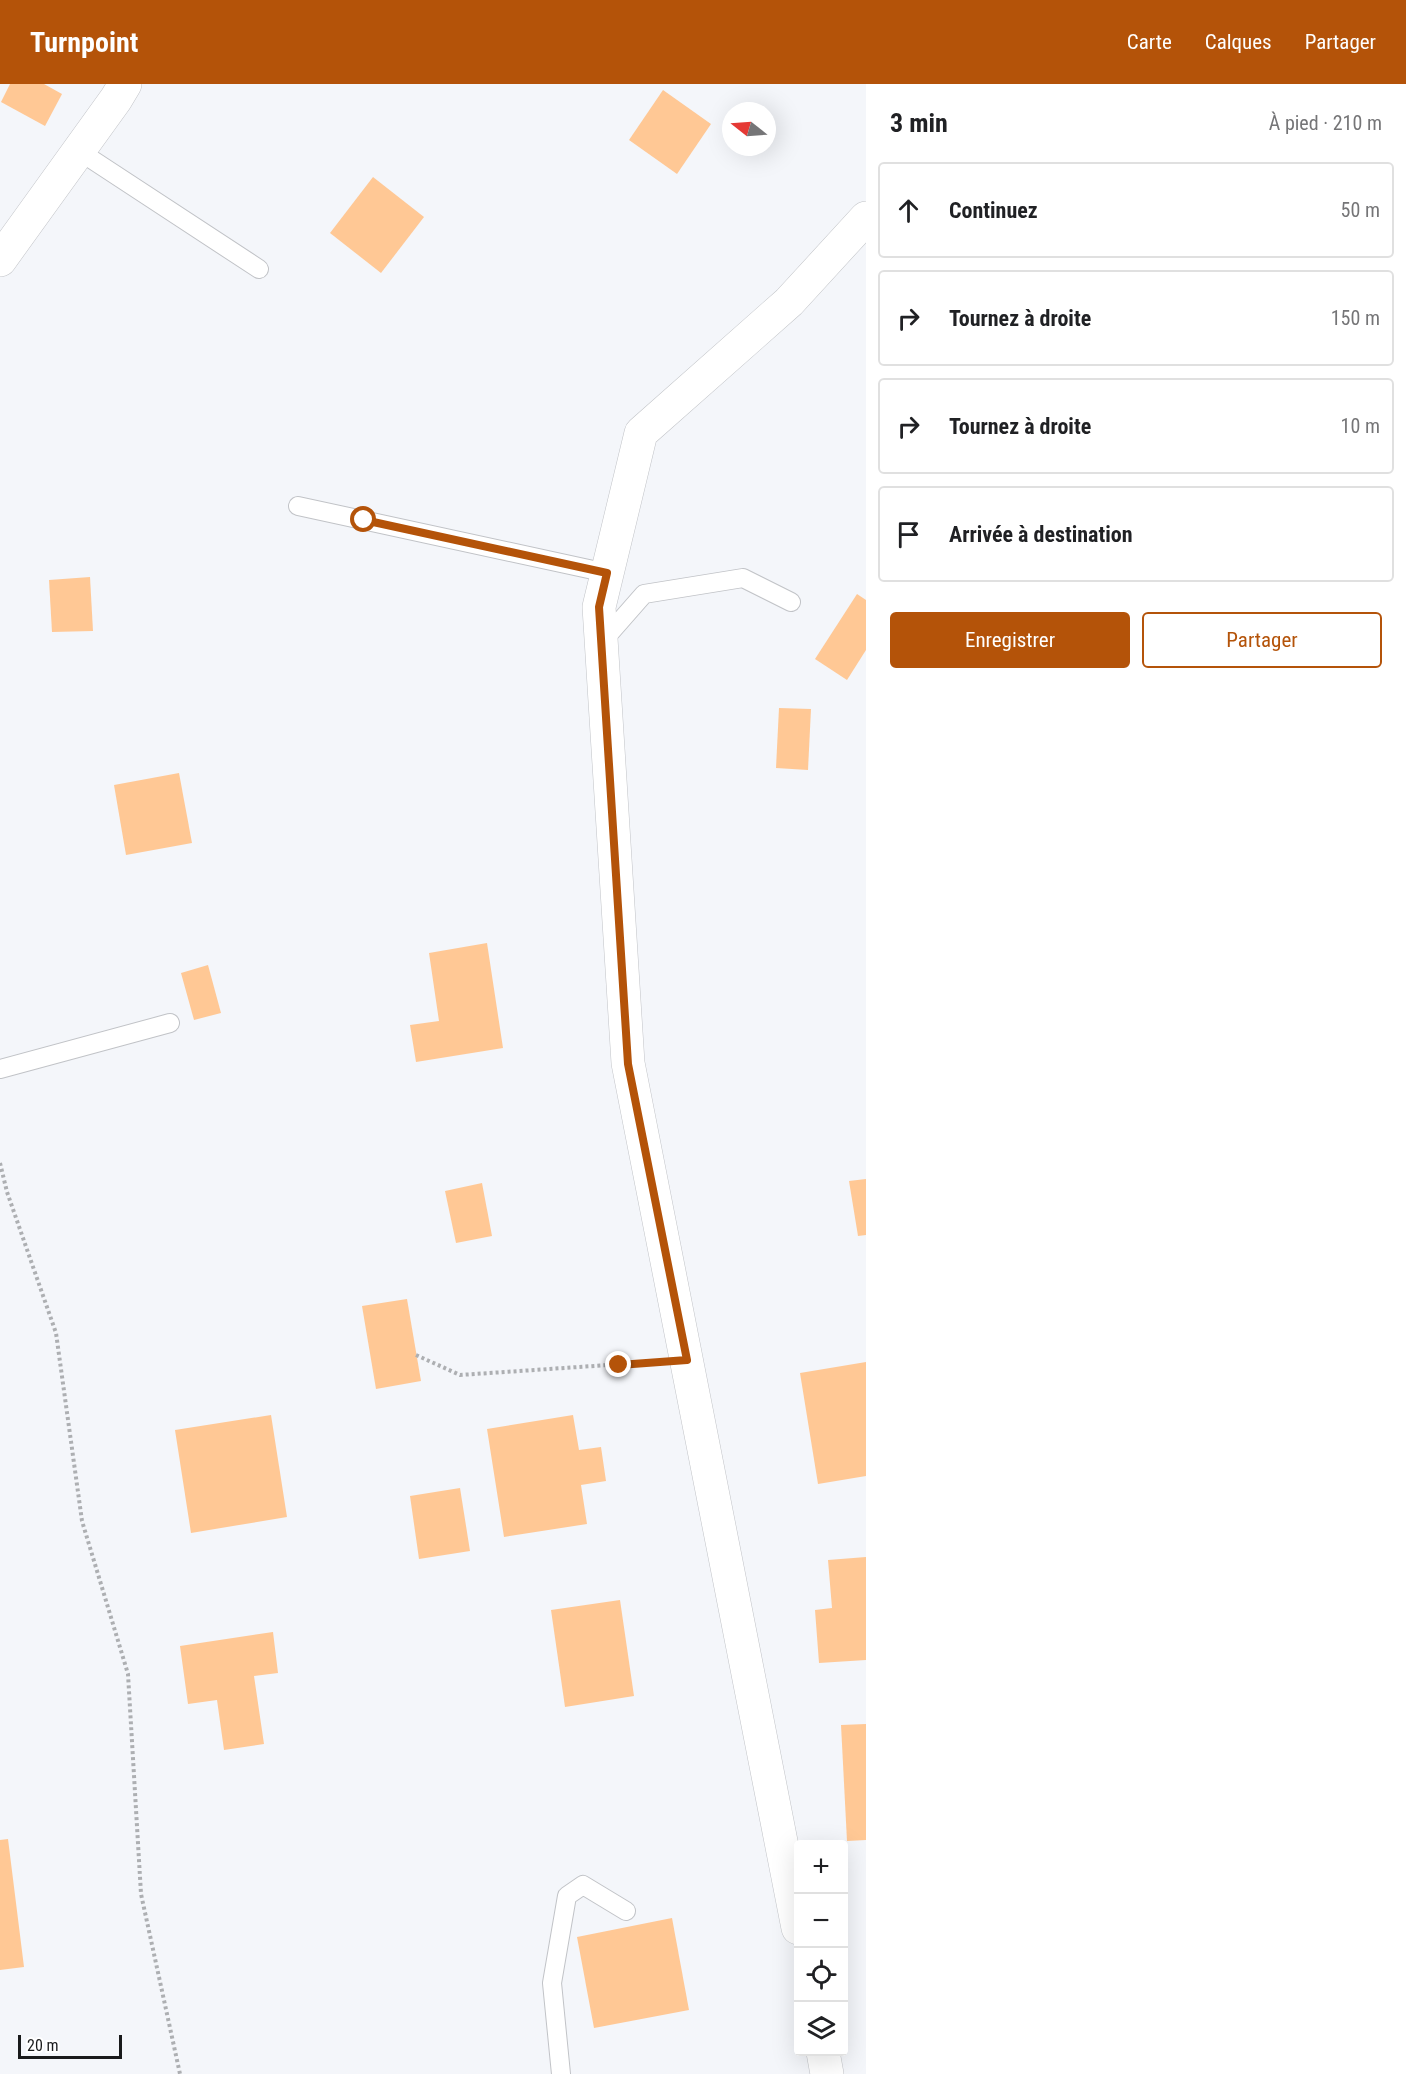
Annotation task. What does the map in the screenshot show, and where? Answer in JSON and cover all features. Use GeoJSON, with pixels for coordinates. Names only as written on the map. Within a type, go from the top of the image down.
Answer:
{"type":"FeatureCollection","features":[{"type":"Feature","properties":{"kind":"street"},"geometry":{"type":"LineString","coordinates":[[0,260],[125,84]]}},
{"type":"Feature","properties":{"kind":"street"},"geometry":{"type":"LineString","coordinates":[[794,1908],[628,1064],[599,607],[640,433],[789,302],[866,218]]}},
{"type":"Feature","properties":{"kind":"street"},"geometry":{"type":"LineString","coordinates":[[824,2056],[827,2074]]}},
{"type":"Feature","properties":{"kind":"lane"},"geometry":{"type":"LineString","coordinates":[[79,151],[259,269]]}},
{"type":"Feature","properties":{"kind":"lane"},"geometry":{"type":"LineString","coordinates":[[298,506],[607,573]]}},
{"type":"Feature","properties":{"kind":"lane"},"geometry":{"type":"LineString","coordinates":[[602,643],[644,594],[742,578],[791,602]]}},
{"type":"Feature","properties":{"kind":"lane"},"geometry":{"type":"LineString","coordinates":[[0,1069],[170,1023]]}},
{"type":"Feature","properties":{"kind":"lane"},"geometry":{"type":"LineString","coordinates":[[561,2074],[552,1983],[567,1896],[583,1885],[626,1911]]}},
{"type":"Feature","properties":{"kind":"path"},"geometry":{"type":"LineString","coordinates":[[0,1163],[7,1192],[56,1333],[82,1521],[128,1674],[141,1894],[180,2074]]}},
{"type":"Feature","properties":{"kind":"path"},"geometry":{"type":"LineString","coordinates":[[416,1355],[460,1375],[687,1360]]}},
{"type":"Feature","properties":{"kind":"building"},"geometry":{"type":"Polygon","coordinates":[[[10,84],[44,84],[62,94],[45,126],[1,102],[10,84]]]}},
{"type":"Feature","properties":{"kind":"building"},"geometry":{"type":"Polygon","coordinates":[[[663,90],[711,124],[677,174],[629,140],[663,90]]]}},
{"type":"Feature","properties":{"kind":"building"},"geometry":{"type":"Polygon","coordinates":[[[373,177],[424,217],[381,273],[330,233],[373,177]]]}},
{"type":"Feature","properties":{"kind":"building"},"geometry":{"type":"Polygon","coordinates":[[[90,577],[93,631],[52,632],[49,580],[90,577]]]}},
{"type":"Feature","properties":{"kind":"building"},"geometry":{"type":"Polygon","coordinates":[[[857,594],[866,600],[866,650],[847,680],[815,659],[857,594]]]}},
{"type":"Feature","properties":{"kind":"building"},"geometry":{"type":"Polygon","coordinates":[[[779,708],[811,709],[808,770],[776,768],[779,708]]]}},
{"type":"Feature","properties":{"kind":"building"},"geometry":{"type":"Polygon","coordinates":[[[179,773],[192,843],[126,855],[114,785],[179,773]]]}},
{"type":"Feature","properties":{"kind":"building"},"geometry":{"type":"Polygon","coordinates":[[[487,943],[503,1048],[416,1062],[410,1025],[439,1021],[429,953],[487,943]]]}},
{"type":"Feature","properties":{"kind":"building"},"geometry":{"type":"Polygon","coordinates":[[[208,965],[221,1013],[194,1020],[181,973],[208,965]]]}},
{"type":"Feature","properties":{"kind":"building"},"geometry":{"type":"Polygon","coordinates":[[[866,1179],[866,1235],[858,1236],[849,1181],[866,1179]]]}},
{"type":"Feature","properties":{"kind":"building"},"geometry":{"type":"Polygon","coordinates":[[[482,1183],[492,1236],[456,1243],[445,1191],[482,1183]]]}},
{"type":"Feature","properties":{"kind":"building"},"geometry":{"type":"Polygon","coordinates":[[[407,1299],[421,1381],[376,1389],[362,1306],[407,1299]]]}},
{"type":"Feature","properties":{"kind":"building"},"geometry":{"type":"Polygon","coordinates":[[[866,1362],[866,1476],[818,1484],[800,1373],[866,1362]]]}},
{"type":"Feature","properties":{"kind":"building"},"geometry":{"type":"Polygon","coordinates":[[[271,1415],[287,1517],[191,1533],[175,1430],[271,1415]]]}},
{"type":"Feature","properties":{"kind":"building"},"geometry":{"type":"Polygon","coordinates":[[[573,1415],[579,1450],[601,1447],[606,1481],[581,1485],[587,1524],[504,1537],[487,1429],[573,1415]]]}},
{"type":"Feature","properties":{"kind":"building"},"geometry":{"type":"Polygon","coordinates":[[[460,1488],[470,1551],[419,1559],[410,1496],[460,1488]]]}},
{"type":"Feature","properties":{"kind":"building"},"geometry":{"type":"Polygon","coordinates":[[[866,1557],[866,1660],[819,1663],[815,1610],[832,1608],[828,1560],[866,1557]]]}},
{"type":"Feature","properties":{"kind":"building"},"geometry":{"type":"Polygon","coordinates":[[[620,1600],[634,1696],[565,1707],[551,1610],[620,1600]]]}},
{"type":"Feature","properties":{"kind":"building"},"geometry":{"type":"Polygon","coordinates":[[[273,1632],[278,1673],[254,1676],[264,1744],[224,1750],[217,1700],[188,1704],[180,1646],[273,1632]]]}},
{"type":"Feature","properties":{"kind":"building"},"geometry":{"type":"Polygon","coordinates":[[[866,1724],[866,1840],[847,1840],[841,1725],[866,1724]]]}},
{"type":"Feature","properties":{"kind":"building"},"geometry":{"type":"Polygon","coordinates":[[[8,1839],[24,1967],[0,1970],[0,1840],[8,1839]]]}},
{"type":"Feature","properties":{"kind":"building"},"geometry":{"type":"Polygon","coordinates":[[[672,1918],[689,2010],[594,2028],[577,1937],[672,1918]]]}},
{"type":"Feature","properties":{"kind":"route"},"geometry":{"type":"LineString","coordinates":[[364,520],[607,573],[599,607],[628,1064],[687,1360],[619,1365]]}}]}
